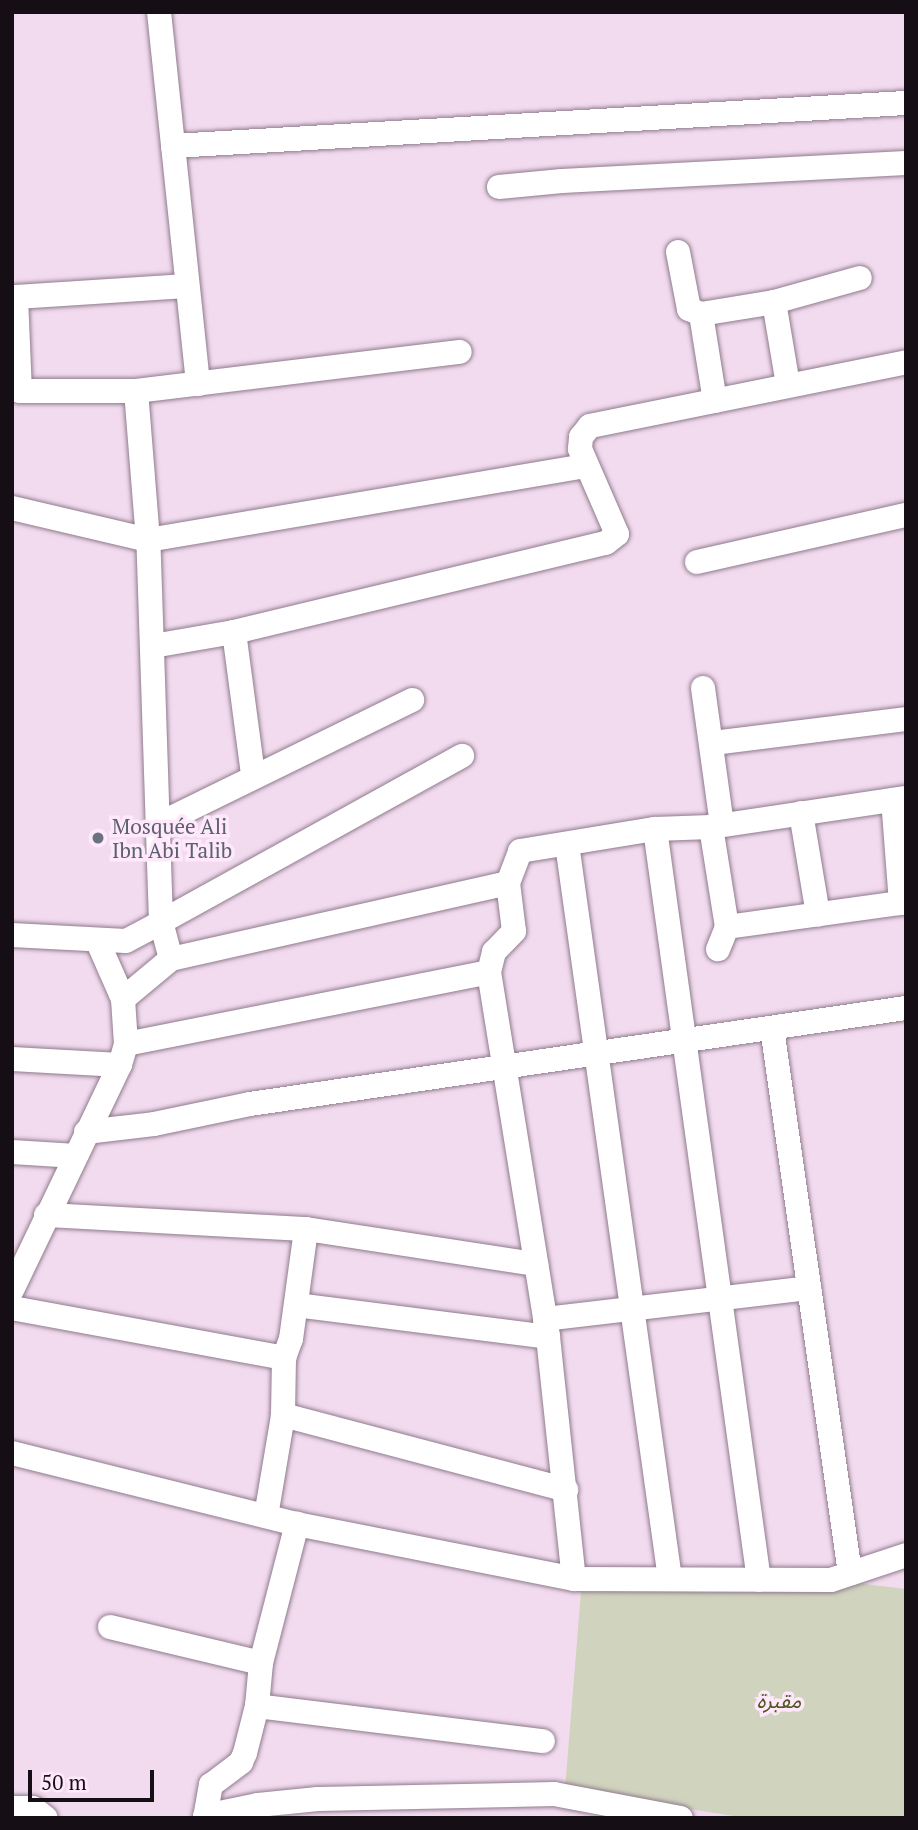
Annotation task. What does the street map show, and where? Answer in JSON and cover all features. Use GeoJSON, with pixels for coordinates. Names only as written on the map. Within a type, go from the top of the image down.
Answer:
{"type":"FeatureCollection","features":[{"type":"Feature","properties":{"kind":"street"},"geometry":{"type":"LineString","coordinates":[[159,12],[198,384]]}},
{"type":"Feature","properties":{"kind":"street"},"geometry":{"type":"LineString","coordinates":[[173,146],[906,103]]}},
{"type":"Feature","properties":{"kind":"street"},"geometry":{"type":"LineString","coordinates":[[499,187],[562,181],[906,163]]}},
{"type":"Feature","properties":{"kind":"street"},"geometry":{"type":"LineString","coordinates":[[678,252],[690,309],[701,314],[774,302],[860,278]]}},
{"type":"Feature","properties":{"kind":"street"},"geometry":{"type":"LineString","coordinates":[[186,286],[16,297],[16,391],[136,391],[460,352]]}},
{"type":"Feature","properties":{"kind":"street"},"geometry":{"type":"LineString","coordinates":[[774,302],[788,385]]}},
{"type":"Feature","properties":{"kind":"street"},"geometry":{"type":"LineString","coordinates":[[701,314],[715,401]]}},
{"type":"Feature","properties":{"kind":"street"},"geometry":{"type":"LineString","coordinates":[[153,646],[234,632],[606,543],[617,534],[580,449],[581,437],[590,426],[906,362]]}},
{"type":"Feature","properties":{"kind":"street"},"geometry":{"type":"LineString","coordinates":[[136,391],[153,646],[161,922],[171,959]]}},
{"type":"Feature","properties":{"kind":"street"},"geometry":{"type":"LineString","coordinates":[[12,508],[148,540],[586,466]]}},
{"type":"Feature","properties":{"kind":"street"},"geometry":{"type":"LineString","coordinates":[[697,562],[906,515]]}},
{"type":"Feature","properties":{"kind":"street"},"geometry":{"type":"LineString","coordinates":[[234,632],[253,775]]}},
{"type":"Feature","properties":{"kind":"street"},"geometry":{"type":"LineString","coordinates":[[574,1579],[547,1328],[489,972],[495,952],[514,931],[508,883],[520,851],[655,829],[716,826],[900,799],[901,903],[818,915],[722,938],[716,826],[713,743],[704,688]]}},
{"type":"Feature","properties":{"kind":"street"},"geometry":{"type":"LineString","coordinates":[[159,824],[253,775],[412,700]]}},
{"type":"Feature","properties":{"kind":"street"},"geometry":{"type":"LineString","coordinates":[[713,743],[906,719]]}},
{"type":"Feature","properties":{"kind":"street"},"geometry":{"type":"LineString","coordinates":[[12,935],[126,941],[462,756]]}},
{"type":"Feature","properties":{"kind":"street"},"geometry":{"type":"LineString","coordinates":[[801,813],[818,915]]}},
{"type":"Feature","properties":{"kind":"street"},"geometry":{"type":"LineString","coordinates":[[655,829],[759,1580]]}},
{"type":"Feature","properties":{"kind":"street"},"geometry":{"type":"LineString","coordinates":[[567,844],[670,1579]]}},
{"type":"Feature","properties":{"kind":"street"},"geometry":{"type":"LineString","coordinates":[[123,999],[171,959],[508,883]]}},
{"type":"Feature","properties":{"kind":"street"},"geometry":{"type":"LineString","coordinates":[[12,1290],[123,1055],[123,999],[97,940]]}},
{"type":"Feature","properties":{"kind":"street"},"geometry":{"type":"LineString","coordinates":[[12,1059],[123,1055],[489,972]]}},
{"type":"Feature","properties":{"kind":"street"},"geometry":{"type":"LineString","coordinates":[[86,1132],[504,1066],[684,1043],[906,1008]]}},
{"type":"Feature","properties":{"kind":"street"},"geometry":{"type":"LineString","coordinates":[[772,1028],[850,1573]]}},
{"type":"Feature","properties":{"kind":"street"},"geometry":{"type":"LineString","coordinates":[[12,1152],[76,1156]]}},
{"type":"Feature","properties":{"kind":"street"},"geometry":{"type":"LineString","coordinates":[[46,1215],[306,1229],[536,1264]]}},
{"type":"Feature","properties":{"kind":"street"},"geometry":{"type":"LineString","coordinates":[[266,1516],[283,1415],[284,1358],[296,1305],[306,1229]]}},
{"type":"Feature","properties":{"kind":"street"},"geometry":{"type":"LineString","coordinates":[[296,1305],[547,1328],[631,1308],[809,1287]]}},
{"type":"Feature","properties":{"kind":"street"},"geometry":{"type":"LineString","coordinates":[[12,1308],[284,1358]]}},
{"type":"Feature","properties":{"kind":"street"},"geometry":{"type":"LineString","coordinates":[[283,1415],[566,1490]]}},
{"type":"Feature","properties":{"kind":"street"},"geometry":{"type":"LineString","coordinates":[[12,1453],[297,1524],[574,1579],[831,1580],[906,1555]]}},
{"type":"Feature","properties":{"kind":"street"},"geometry":{"type":"LineString","coordinates":[[297,1524],[261,1663],[257,1706],[241,1762],[211,1785],[205,1817],[273,1810],[554,1806],[681,1818]]}},
{"type":"Feature","properties":{"kind":"street"},"geometry":{"type":"LineString","coordinates":[[110,1627],[261,1663]]}},
{"type":"Feature","properties":{"kind":"street"},"geometry":{"type":"LineString","coordinates":[[257,1706],[543,1741]]}},
{"type":"Feature","properties":{"kind":"street"},"geometry":{"type":"LineString","coordinates":[[12,1808],[33,1808],[46,1818]]}},
{"type":"Feature","properties":{"kind":"green space","name":"مقبرة"},"geometry":{"type":"Polygon","coordinates":[[[831,1580],[906,1589],[906,1818],[746,1818],[565,1789],[581,1592],[831,1580]]]}},
{"type":"Feature","properties":{"kind":"place","name":"Mosquée Ali Ibn Abi Talib"},"geometry":{"type":"Point","coordinates":[98,838]}}]}
